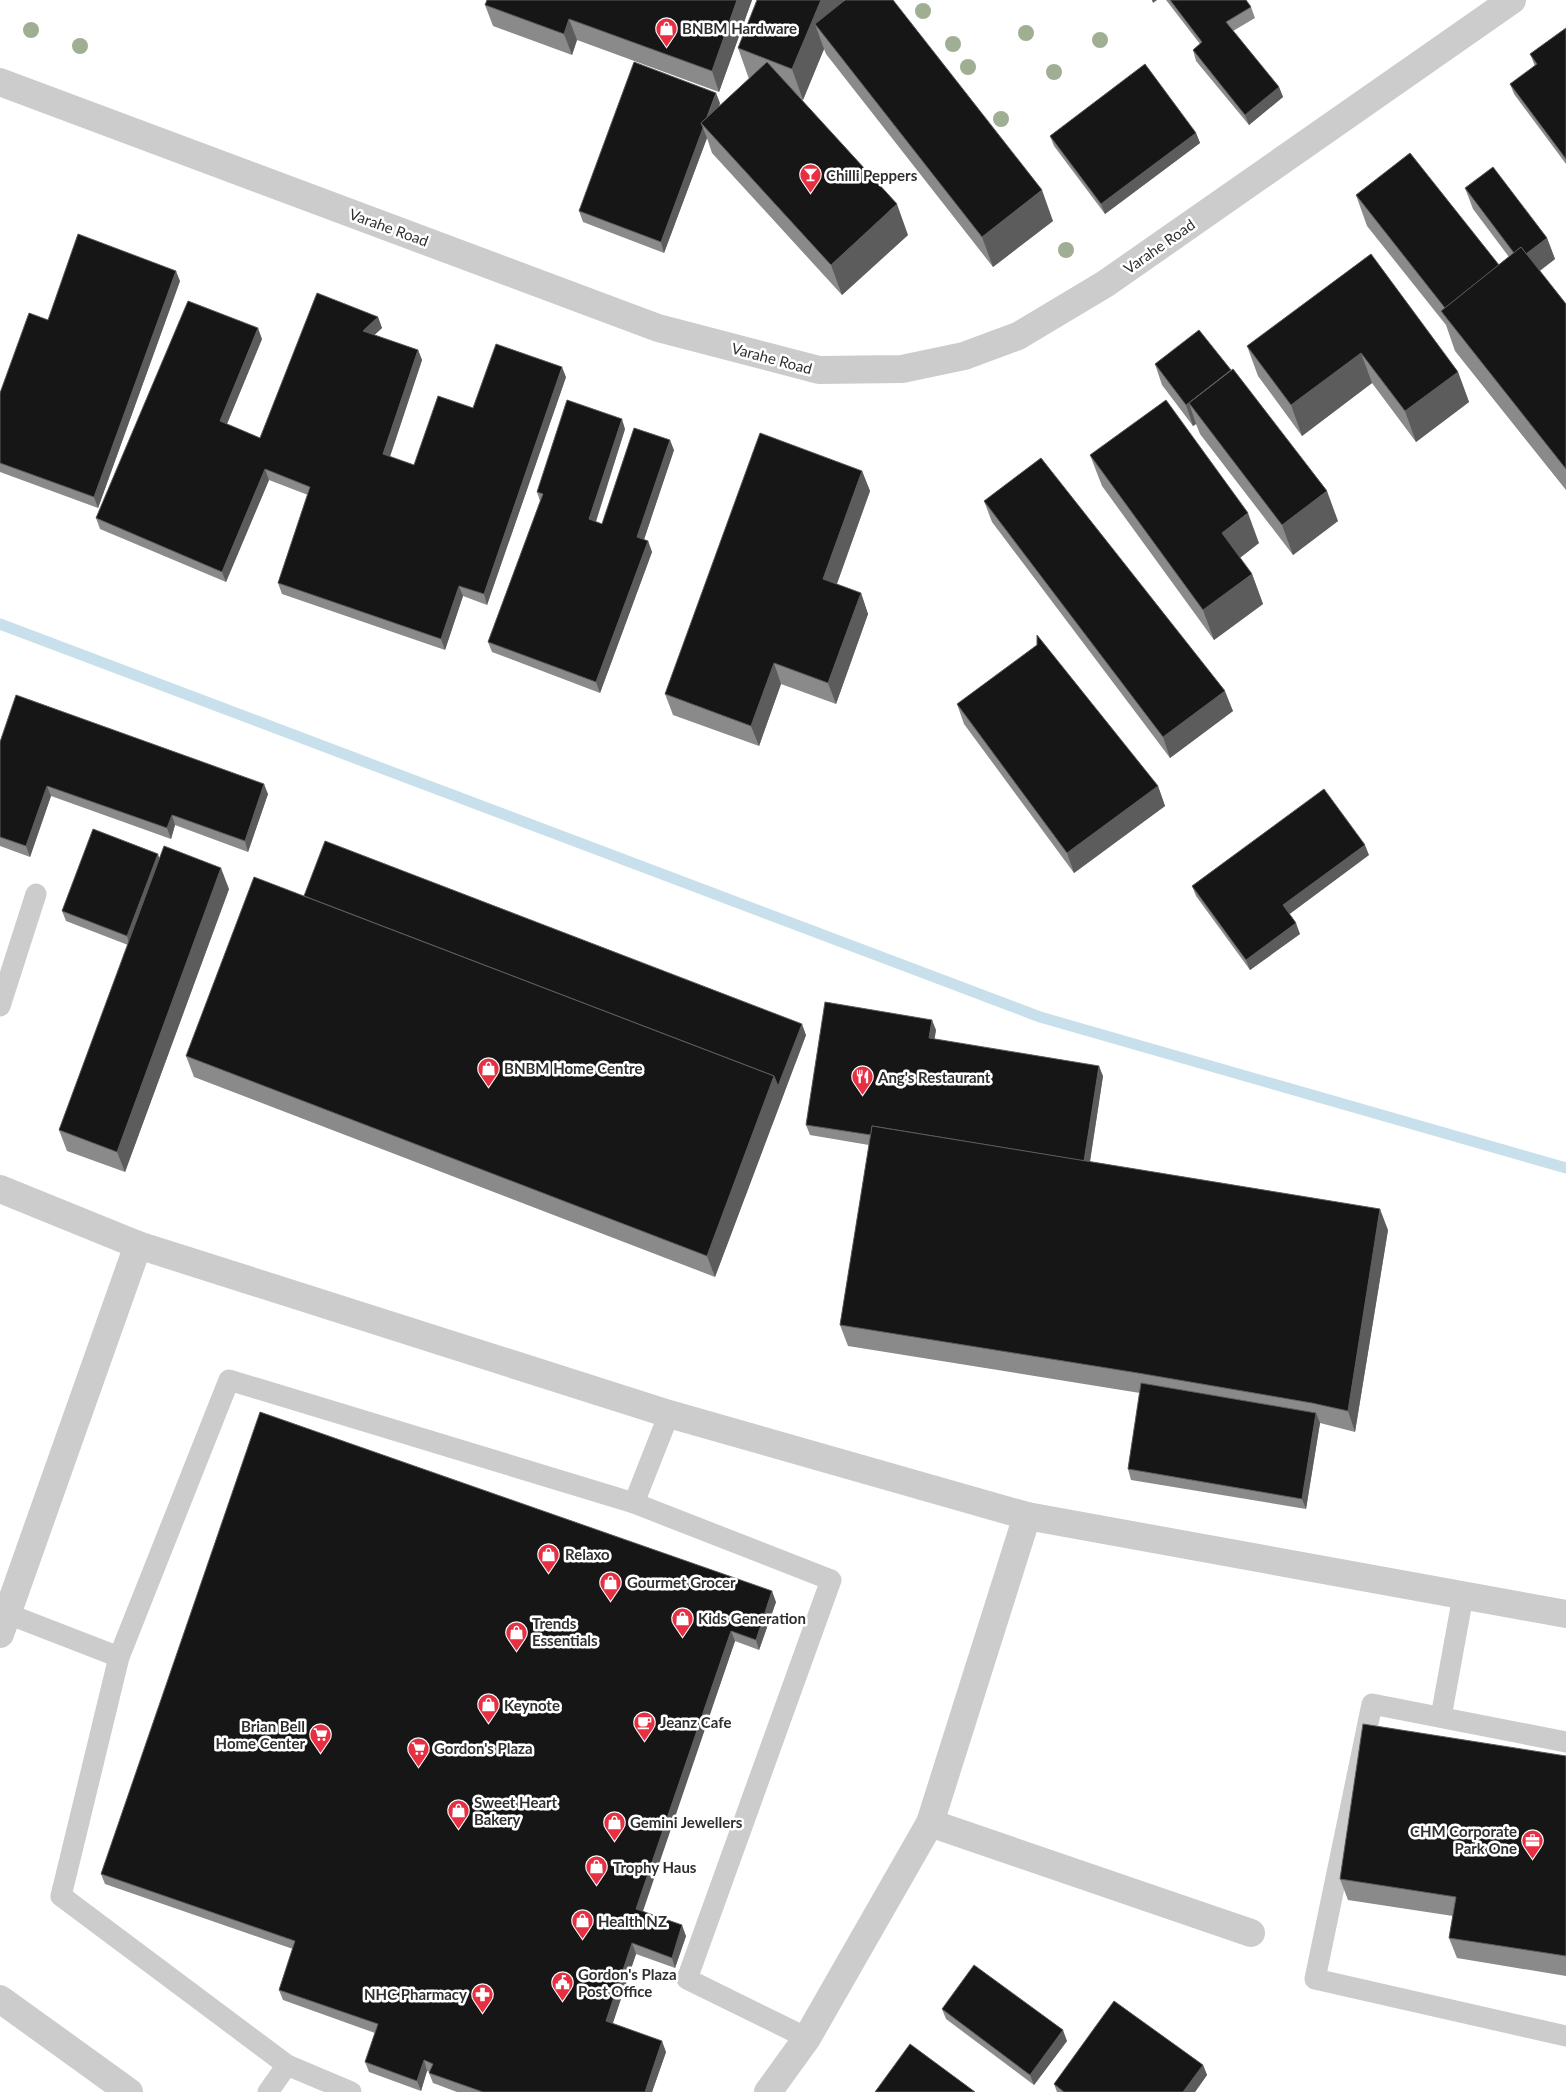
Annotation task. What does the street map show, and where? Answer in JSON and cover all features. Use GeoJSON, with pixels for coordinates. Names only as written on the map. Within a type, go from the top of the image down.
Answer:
{"type":"FeatureCollection","features":[{"type":"Feature","properties":{"kind":"street","name":"Varahe Road"},"geometry":{"type":"LineString","coordinates":[[0,82],[658,328],[819,370],[902,369],[964,356],[1018,336],[1104,284],[1512,0]]}},
{"type":"Feature","properties":{"kind":"street"},"geometry":{"type":"LineString","coordinates":[[0,1189],[138,1245],[669,1414],[1027,1516],[1566,1614]]}},
{"type":"Feature","properties":{"kind":"street"},"geometry":{"type":"LineString","coordinates":[[4,1624],[138,1245]]}},
{"type":"Feature","properties":{"kind":"street"},"geometry":{"type":"LineString","coordinates":[[768,2092],[808,2038],[930,1823],[1027,1516]]}},
{"type":"Feature","properties":{"kind":"street"},"geometry":{"type":"LineString","coordinates":[[930,1823],[1251,1933]]}},
{"type":"Feature","properties":{"kind":"street"},"geometry":{"type":"LineString","coordinates":[[0,2000],[129,2092]]}},
{"type":"Feature","properties":{"kind":"lane"},"geometry":{"type":"LineString","coordinates":[[0,1006],[36,894]]}},
{"type":"Feature","properties":{"kind":"lane"},"geometry":{"type":"LineString","coordinates":[[351,2092],[287,2065],[61,1896],[119,1657],[229,1380],[634,1502],[831,1580],[687,1979],[808,2038]]}},
{"type":"Feature","properties":{"kind":"lane"},"geometry":{"type":"LineString","coordinates":[[634,1502],[669,1414]]}},
{"type":"Feature","properties":{"kind":"lane"},"geometry":{"type":"LineString","coordinates":[[1441,1717],[1463,1596]]}},
{"type":"Feature","properties":{"kind":"lane"},"geometry":{"type":"LineString","coordinates":[[4,1624],[119,1657]]}},
{"type":"Feature","properties":{"kind":"lane"},"geometry":{"type":"LineString","coordinates":[[1566,1742],[1372,1704],[1315,1979],[1566,2036]]}},
{"type":"Feature","properties":{"kind":"lane"},"geometry":{"type":"LineString","coordinates":[[268,2092],[287,2065]]}},
{"type":"Feature","properties":{"kind":"building","name":"BNBM Hardware"},"geometry":{"type":"Polygon","coordinates":[[[487,0],[737,0],[712,71],[569,19],[564,34],[485,5],[487,0]]]}},
{"type":"Feature","properties":{"kind":"building"},"geometry":{"type":"Polygon","coordinates":[[[757,0],[821,0],[792,69],[738,48],[757,0]]]}},
{"type":"Feature","properties":{"kind":"building"},"geometry":{"type":"Polygon","coordinates":[[[845,0],[893,0],[1042,190],[982,237],[815,24],[845,0]]]}},
{"type":"Feature","properties":{"kind":"building"},"geometry":{"type":"Polygon","coordinates":[[[1170,0],[1246,0],[1251,7],[1226,22],[1279,87],[1245,115],[1193,50],[1202,42],[1170,0]]]}},
{"type":"Feature","properties":{"kind":"building"},"geometry":{"type":"Polygon","coordinates":[[[1566,28],[1566,159],[1510,84],[1537,64],[1530,54],[1566,28]]]}},
{"type":"Feature","properties":{"kind":"building"},"geometry":{"type":"Polygon","coordinates":[[[634,62],[716,93],[707,117],[701,123],[703,128],[661,242],[579,211],[634,62]]]}},
{"type":"Feature","properties":{"kind":"building","name":"Chilli Peppers"},"geometry":{"type":"Polygon","coordinates":[[[767,62],[897,204],[831,265],[701,123],[767,62]]]}},
{"type":"Feature","properties":{"kind":"building"},"geometry":{"type":"Polygon","coordinates":[[[1145,64],[1196,133],[1101,204],[1050,136],[1145,64]]]}},
{"type":"Feature","properties":{"kind":"building"},"geometry":{"type":"Polygon","coordinates":[[[1410,153],[1499,265],[1445,308],[1356,195],[1410,153]]]}},
{"type":"Feature","properties":{"kind":"building"},"geometry":{"type":"Polygon","coordinates":[[[1493,167],[1547,238],[1526,254],[1521,247],[1514,253],[1465,188],[1493,167]]]}},
{"type":"Feature","properties":{"kind":"building"},"geometry":{"type":"Polygon","coordinates":[[[78,234],[176,271],[94,497],[0,463],[0,393],[29,313],[48,320],[78,234]]]}},
{"type":"Feature","properties":{"kind":"building"},"geometry":{"type":"Polygon","coordinates":[[[1521,247],[1566,304],[1566,469],[1441,311],[1521,247]]]}},
{"type":"Feature","properties":{"kind":"building"},"geometry":{"type":"Polygon","coordinates":[[[1371,254],[1458,372],[1405,411],[1361,353],[1291,405],[1247,346],[1371,254]]]}},
{"type":"Feature","properties":{"kind":"building"},"geometry":{"type":"Polygon","coordinates":[[[317,293],[378,317],[363,331],[418,350],[383,454],[414,465],[438,396],[473,408],[496,344],[562,367],[484,594],[459,586],[441,639],[278,583],[310,487],[265,469],[222,572],[96,518],[188,301],[258,328],[220,421],[260,438],[317,293]]]}},
{"type":"Feature","properties":{"kind":"building"},"geometry":{"type":"Polygon","coordinates":[[[1199,330],[1231,370],[1186,405],[1155,364],[1199,330]]]}},
{"type":"Feature","properties":{"kind":"building"},"geometry":{"type":"Polygon","coordinates":[[[1233,369],[1327,491],[1282,525],[1189,403],[1233,369]]]}},
{"type":"Feature","properties":{"kind":"building"},"geometry":{"type":"Polygon","coordinates":[[[567,400],[622,419],[589,519],[602,524],[634,428],[670,440],[637,537],[648,541],[596,682],[488,642],[543,494],[537,492],[567,400]]]}},
{"type":"Feature","properties":{"kind":"building"},"geometry":{"type":"Polygon","coordinates":[[[1166,400],[1248,513],[1222,533],[1252,574],[1203,610],[1090,455],[1166,400]]]}},
{"type":"Feature","properties":{"kind":"building"},"geometry":{"type":"Polygon","coordinates":[[[760,433],[862,471],[823,579],[861,593],[828,683],[774,663],[751,726],[665,694],[760,433]]]}},
{"type":"Feature","properties":{"kind":"building"},"geometry":{"type":"Polygon","coordinates":[[[1041,458],[1225,691],[1163,737],[984,501],[1041,458]]]}},
{"type":"Feature","properties":{"kind":"building"},"geometry":{"type":"Polygon","coordinates":[[[1037,635],[1158,786],[1067,853],[957,704],[1037,645],[1037,635]]]}},
{"type":"Feature","properties":{"kind":"building"},"geometry":{"type":"Polygon","coordinates":[[[16,695],[264,784],[245,841],[172,815],[167,828],[47,786],[26,846],[0,837],[0,742],[16,695]]]}},
{"type":"Feature","properties":{"kind":"building"},"geometry":{"type":"Polygon","coordinates":[[[1324,789],[1365,845],[1283,905],[1296,923],[1246,960],[1192,886],[1324,789]]]}},
{"type":"Feature","properties":{"kind":"building"},"geometry":{"type":"Polygon","coordinates":[[[93,829],[158,854],[127,936],[62,911],[93,829]]]}},
{"type":"Feature","properties":{"kind":"building"},"geometry":{"type":"Polygon","coordinates":[[[325,841],[802,1024],[778,1086],[774,1076],[304,896],[325,841]]]}},
{"type":"Feature","properties":{"kind":"building"},"geometry":{"type":"Polygon","coordinates":[[[164,846],[221,868],[117,1152],[59,1130],[164,846]]]}},
{"type":"Feature","properties":{"kind":"building","name":"BNBM Home Centre"},"geometry":{"type":"Polygon","coordinates":[[[254,877],[774,1076],[707,1256],[186,1056],[254,877]]]}},
{"type":"Feature","properties":{"kind":"building"},"geometry":{"type":"Polygon","coordinates":[[[825,1002],[932,1020],[929,1038],[1099,1066],[1084,1161],[872,1126],[871,1135],[806,1125],[825,1002]]]}},
{"type":"Feature","properties":{"kind":"building"},"geometry":{"type":"Polygon","coordinates":[[[872,1126],[1380,1209],[1348,1411],[1138,1373],[840,1325],[872,1126]]]}},
{"type":"Feature","properties":{"kind":"building"},"geometry":{"type":"Polygon","coordinates":[[[1141,1383],[1316,1413],[1302,1499],[1128,1469],[1141,1383]]]}},
{"type":"Feature","properties":{"kind":"building","name":"Gordon's Plaza"},"geometry":{"type":"Polygon","coordinates":[[[260,1412],[772,1591],[756,1640],[731,1631],[636,1909],[682,1925],[672,1958],[632,1943],[606,2021],[662,2041],[645,2092],[483,2092],[429,2073],[433,2064],[424,2060],[417,2081],[365,2062],[378,2024],[279,1990],[295,1941],[101,1874],[260,1412]]]}},
{"type":"Feature","properties":{"kind":"building"},"geometry":{"type":"Polygon","coordinates":[[[1363,1724],[1566,1756],[1566,1956],[1449,1938],[1456,1897],[1340,1879],[1363,1724]]]}},
{"type":"Feature","properties":{"kind":"building"},"geometry":{"type":"Polygon","coordinates":[[[974,1965],[1063,2030],[1030,2075],[942,2009],[974,1965]]]}},
{"type":"Feature","properties":{"kind":"building"},"geometry":{"type":"Polygon","coordinates":[[[1114,2001],[1203,2065],[1183,2092],[1064,2092],[1054,2084],[1114,2001]]]}},
{"type":"Feature","properties":{"kind":"building"},"geometry":{"type":"Polygon","coordinates":[[[910,2044],[975,2092],[875,2092],[910,2044]]]}},
{"type":"Feature","properties":{"kind":"waterway"},"geometry":{"type":"LineString","coordinates":[[0,624],[1040,1017],[1566,1168]]}},
{"type":"Feature","properties":{"kind":"place","name":"BNBM Hardware"},"geometry":{"type":"Point","coordinates":[666,47]}},
{"type":"Feature","properties":{"kind":"place","name":"Chilli Peppers"},"geometry":{"type":"Point","coordinates":[810,194]}},
{"type":"Feature","properties":{"kind":"place","name":"BNBM Home Centre"},"geometry":{"type":"Point","coordinates":[488,1087]}},
{"type":"Feature","properties":{"kind":"place","name":"Ang's Restaurant"},"geometry":{"type":"Point","coordinates":[862,1096]}},
{"type":"Feature","properties":{"kind":"place","name":"Relaxo"},"geometry":{"type":"Point","coordinates":[549,1573]}},
{"type":"Feature","properties":{"kind":"place","name":"Gourmet Grocer"},"geometry":{"type":"Point","coordinates":[611,1601]}},
{"type":"Feature","properties":{"kind":"place","name":"Kids Generation"},"geometry":{"type":"Point","coordinates":[682,1637]}},
{"type":"Feature","properties":{"kind":"place","name":"Trends Essentials"},"geometry":{"type":"Point","coordinates":[516,1651]}},
{"type":"Feature","properties":{"kind":"place","name":"Keynote"},"geometry":{"type":"Point","coordinates":[488,1724]}},
{"type":"Feature","properties":{"kind":"place","name":"Jeanz Cafe"},"geometry":{"type":"Point","coordinates":[644,1741]}},
{"type":"Feature","properties":{"kind":"place","name":"Brian Bell Home Center"},"geometry":{"type":"Point","coordinates":[321,1754]}},
{"type":"Feature","properties":{"kind":"place","name":"Gordon's Plaza"},"geometry":{"type":"Point","coordinates":[418,1767]}},
{"type":"Feature","properties":{"kind":"place","name":"Sweet Heart Bakery"},"geometry":{"type":"Point","coordinates":[458,1830]}},
{"type":"Feature","properties":{"kind":"place","name":"Gemini Jewellers"},"geometry":{"type":"Point","coordinates":[614,1841]}},
{"type":"Feature","properties":{"kind":"place","name":"CHM Corporate Park One"},"geometry":{"type":"Point","coordinates":[1533,1859]}},
{"type":"Feature","properties":{"kind":"place","name":"Trophy Haus"},"geometry":{"type":"Point","coordinates":[597,1886]}},
{"type":"Feature","properties":{"kind":"place","name":"Health NZ"},"geometry":{"type":"Point","coordinates":[582,1940]}},
{"type":"Feature","properties":{"kind":"place","name":"Gordon's Plaza Post Office"},"geometry":{"type":"Point","coordinates":[562,2002]}},
{"type":"Feature","properties":{"kind":"place","name":"NHC Pharmacy"},"geometry":{"type":"Point","coordinates":[483,2013]}}]}
